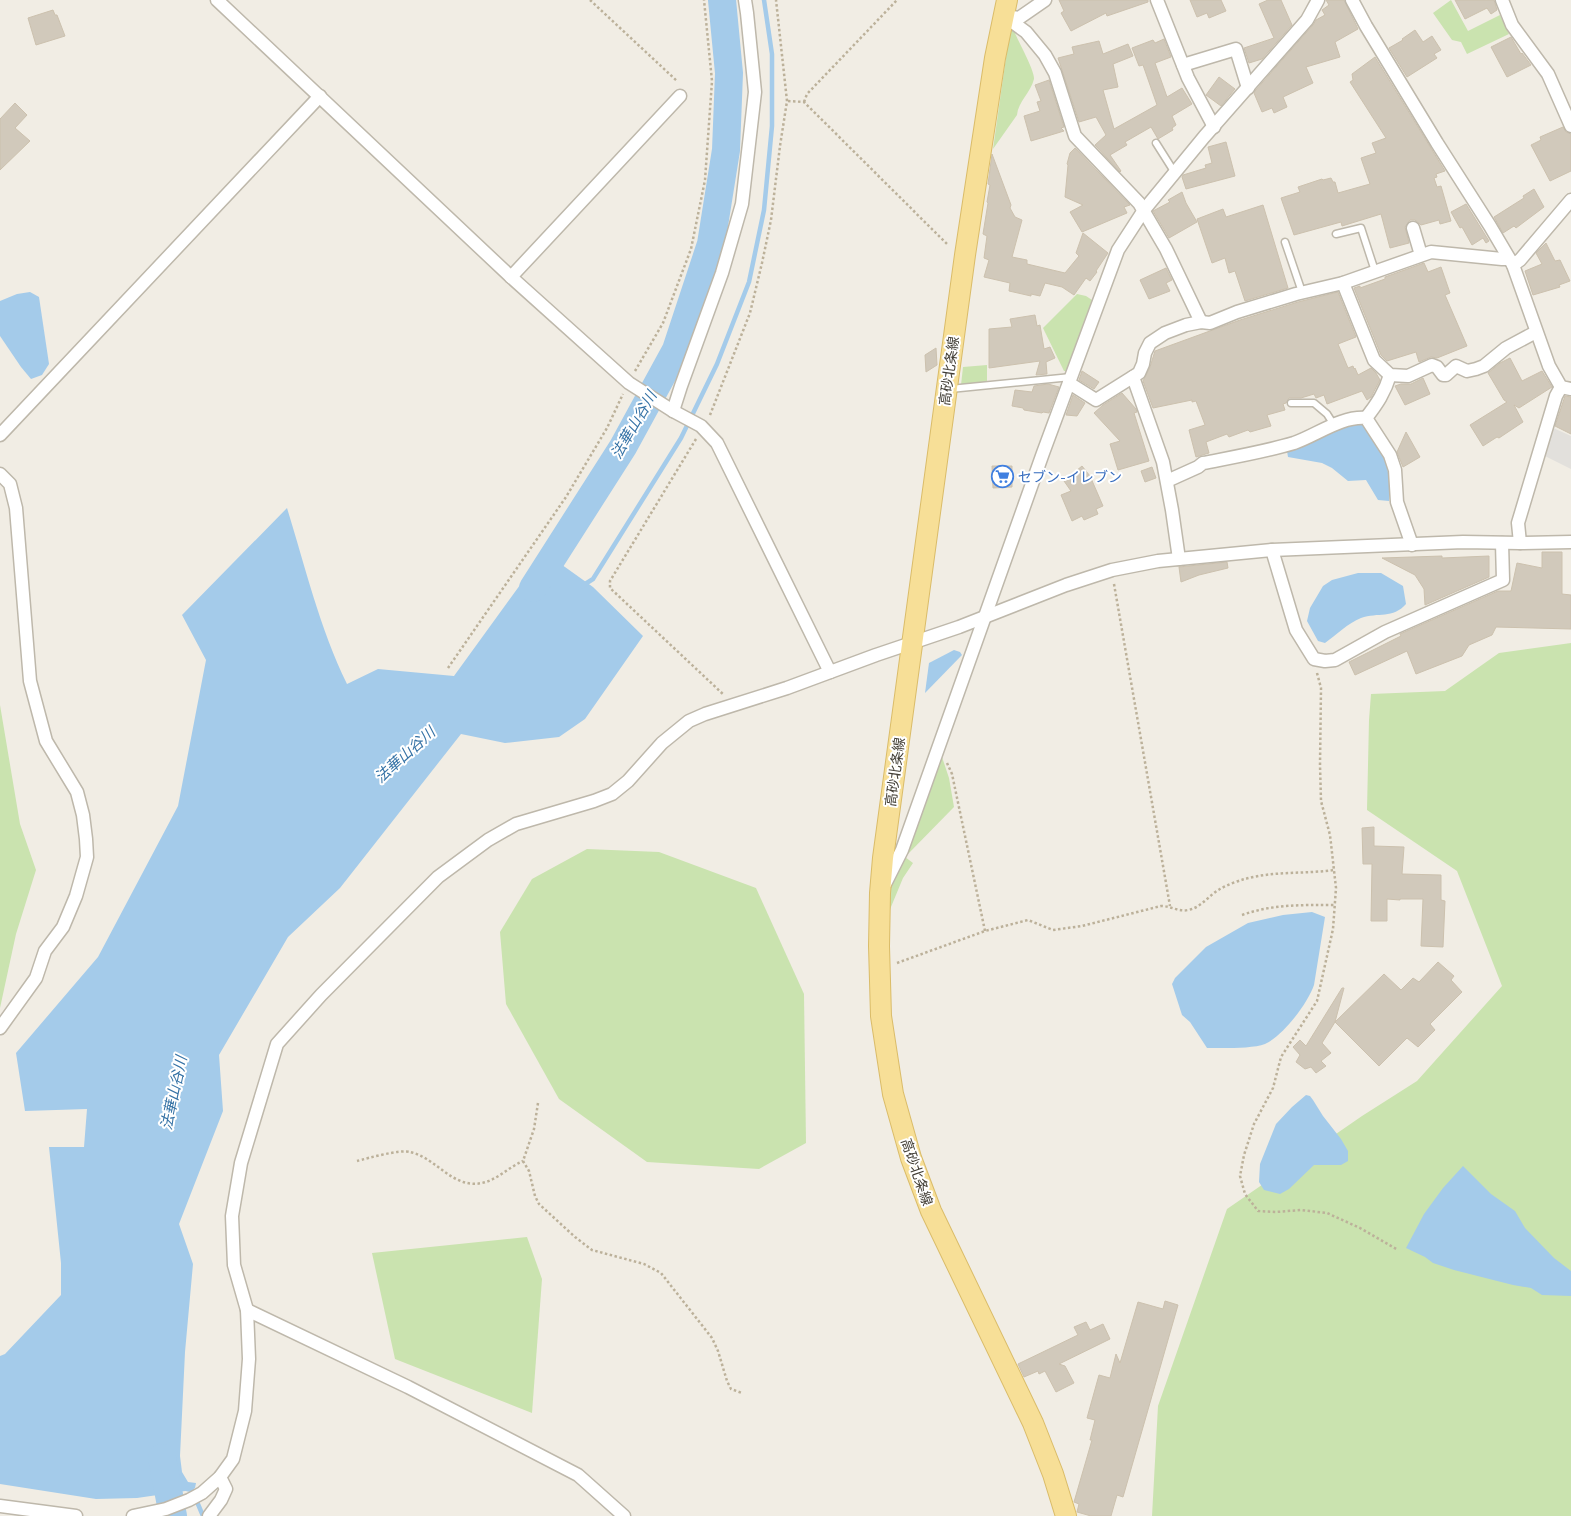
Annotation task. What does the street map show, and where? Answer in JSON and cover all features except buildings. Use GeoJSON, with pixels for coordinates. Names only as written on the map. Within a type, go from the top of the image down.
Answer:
{"type":"FeatureCollection","features":[{"type":"Feature","properties":{"kind":"main road","name":"高砂北条線"},"geometry":{"type":"LineString","coordinates":[[1006,8],[994,68],[964,254],[883,858],[879,946],[881,1016],[893,1094],[911,1158],[931,1211],[1033,1423],[1053,1474],[1066,1516]]}},
{"type":"Feature","properties":{"kind":"street"},"geometry":{"type":"LineString","coordinates":[[217,0],[511,277],[628,383],[702,428],[717,442],[830,672]]}},
{"type":"Feature","properties":{"kind":"street"},"geometry":{"type":"LineString","coordinates":[[678,414],[681,386],[722,273],[742,204],[754,92],[748,13],[744,0]]}},
{"type":"Feature","properties":{"kind":"street"},"geometry":{"type":"LineString","coordinates":[[1006,8],[1019,18],[1045,0]]}},
{"type":"Feature","properties":{"kind":"street"},"geometry":{"type":"LineString","coordinates":[[1157,0],[1188,78],[1214,126]]}},
{"type":"Feature","properties":{"kind":"street"},"geometry":{"type":"LineString","coordinates":[[880,893],[902,850],[983,618],[1118,250],[1144,210],[1214,126],[1307,20],[1318,0]]}},
{"type":"Feature","properties":{"kind":"street"},"geometry":{"type":"LineString","coordinates":[[1352,0],[1437,143],[1511,262],[1549,366],[1566,388],[1556,396],[1518,523],[1520,543]]}},
{"type":"Feature","properties":{"kind":"street"},"geometry":{"type":"LineString","coordinates":[[1502,0],[1512,25],[1548,74],[1571,126]]}},
{"type":"Feature","properties":{"kind":"street"},"geometry":{"type":"LineString","coordinates":[[1006,8],[1046,55],[1055,73],[1075,136],[1144,210],[1166,249],[1201,322]]}},
{"type":"Feature","properties":{"kind":"street"},"geometry":{"type":"LineString","coordinates":[[1183,64],[1236,49],[1248,88]]}},
{"type":"Feature","properties":{"kind":"street"},"geometry":{"type":"LineString","coordinates":[[0,435],[320,96]]}},
{"type":"Feature","properties":{"kind":"street"},"geometry":{"type":"LineString","coordinates":[[511,277],[680,96]]}},
{"type":"Feature","properties":{"kind":"street"},"geometry":{"type":"LineString","coordinates":[[1070,380],[1096,400],[1139,373],[1150,343],[1165,332],[1201,322],[1210,323],[1237,312],[1302,292],[1343,283],[1431,252],[1502,259],[1511,262],[1520,260],[1571,200]]}},
{"type":"Feature","properties":{"kind":"street"},"geometry":{"type":"LineString","coordinates":[[1413,228],[1421,255]]}},
{"type":"Feature","properties":{"kind":"street"},"geometry":{"type":"LineString","coordinates":[[1343,283],[1374,360],[1390,375],[1408,376],[1432,364],[1444,375],[1456,366],[1468,370],[1476,369],[1484,366],[1506,348],[1536,332]]}},
{"type":"Feature","properties":{"kind":"street"},"geometry":{"type":"LineString","coordinates":[[1366,418],[1386,389],[1390,375]]}},
{"type":"Feature","properties":{"kind":"street"},"geometry":{"type":"LineString","coordinates":[[1134,377],[1163,462],[1172,510],[1178,559]]}},
{"type":"Feature","properties":{"kind":"street"},"geometry":{"type":"LineString","coordinates":[[1166,481],[1203,463],[1268,450],[1296,442],[1358,417],[1366,418],[1390,455],[1395,470],[1398,502],[1412,545]]}},
{"type":"Feature","properties":{"kind":"street"},"geometry":{"type":"LineString","coordinates":[[0,474],[10,484],[16,508],[30,681],[46,741],[78,792],[84,823],[87,857],[78,889],[63,927],[45,951],[36,978],[0,1028]]}},
{"type":"Feature","properties":{"kind":"street"},"geometry":{"type":"LineString","coordinates":[[133,1516],[166,1509],[190,1500],[202,1493],[220,1477],[232,1459],[245,1411],[249,1358],[247,1310],[234,1265],[232,1216],[242,1163],[276,1044],[321,995],[444,873],[488,840],[516,824],[612,794],[628,781],[662,743],[689,721],[705,714],[787,688],[983,618],[1066,585],[1112,570],[1178,559],[1272,550],[1463,542],[1571,542]]}},
{"type":"Feature","properties":{"kind":"street"},"geometry":{"type":"LineString","coordinates":[[1272,550],[1296,630],[1314,659],[1325,661],[1335,660],[1385,632],[1503,580],[1502,543]]}},
{"type":"Feature","properties":{"kind":"street"},"geometry":{"type":"LineString","coordinates":[[247,1310],[408,1387],[578,1475],[624,1516]]}},
{"type":"Feature","properties":{"kind":"street"},"geometry":{"type":"LineString","coordinates":[[209,1516],[226,1490],[220,1477]]}},
{"type":"Feature","properties":{"kind":"street"},"geometry":{"type":"LineString","coordinates":[[0,1506],[76,1516]]}},
{"type":"Feature","properties":{"kind":"lane"},"geometry":{"type":"LineString","coordinates":[[1156,143],[1175,173]]}},
{"type":"Feature","properties":{"kind":"lane"},"geometry":{"type":"LineString","coordinates":[[1336,234],[1360,228],[1375,271]]}},
{"type":"Feature","properties":{"kind":"lane"},"geometry":{"type":"LineString","coordinates":[[1285,242],[1302,292]]}},
{"type":"Feature","properties":{"kind":"lane"},"geometry":{"type":"LineString","coordinates":[[947,389],[1070,380]]}},
{"type":"Feature","properties":{"kind":"lane"},"geometry":{"type":"LineString","coordinates":[[1291,404],[1314,403],[1327,414],[1334,426]]}},
{"type":"Feature","properties":{"kind":"path"},"geometry":{"type":"LineString","coordinates":[[590,0],[677,80],[680,96]]}},
{"type":"Feature","properties":{"kind":"path"},"geometry":{"type":"LineString","coordinates":[[448,668],[566,497],[608,428],[628,383],[663,323],[691,249],[705,180],[712,81],[704,0]]}},
{"type":"Feature","properties":{"kind":"path"},"geometry":{"type":"LineString","coordinates":[[734,704],[610,588],[610,581],[702,428],[750,313],[770,220],[787,101],[776,0]]}},
{"type":"Feature","properties":{"kind":"path"},"geometry":{"type":"LineString","coordinates":[[804,102],[807,94],[897,0]]}},
{"type":"Feature","properties":{"kind":"path"},"geometry":{"type":"LineString","coordinates":[[787,101],[804,102],[951,248],[964,254]]}},
{"type":"Feature","properties":{"kind":"path"},"geometry":{"type":"LineString","coordinates":[[1112,570],[1170,906]]}},
{"type":"Feature","properties":{"kind":"path"},"geometry":{"type":"LineString","coordinates":[[1314,659],[1321,688],[1320,765],[1322,801],[1330,835],[1336,888],[1334,928],[1317,1001],[1281,1057],[1273,1088],[1254,1124],[1240,1176],[1245,1194],[1258,1211],[1301,1210],[1327,1214],[1360,1228],[1398,1250]]}},
{"type":"Feature","properties":{"kind":"path"},"geometry":{"type":"LineString","coordinates":[[938,746],[952,774],[985,931]]}},
{"type":"Feature","properties":{"kind":"path"},"geometry":{"type":"LineString","coordinates":[[880,969],[985,931],[1028,920],[1053,930],[1082,926],[1161,906],[1170,906],[1180,911],[1190,910],[1200,905],[1220,889],[1245,879],[1272,874],[1313,873],[1334,870]]}},
{"type":"Feature","properties":{"kind":"path"},"geometry":{"type":"LineString","coordinates":[[1242,915],[1259,909],[1277,906],[1335,905]]}},
{"type":"Feature","properties":{"kind":"path"},"geometry":{"type":"LineString","coordinates":[[357,1160],[408,1151],[422,1156],[458,1181],[482,1183],[495,1178],[523,1161],[534,1129],[538,1103]]}},
{"type":"Feature","properties":{"kind":"path"},"geometry":{"type":"LineString","coordinates":[[523,1161],[529,1170],[535,1196],[539,1204],[576,1238],[592,1250],[644,1264],[661,1273],[712,1338],[731,1389],[742,1393]]}},
{"type":"Feature","properties":{"kind":"green space"},"geometry":{"type":"Polygon","coordinates":[[[1451,0],[1468,31],[1500,15],[1509,34],[1467,54],[1461,42],[1452,40],[1433,13],[1451,0]]]}},
{"type":"Feature","properties":{"kind":"green space"},"geometry":{"type":"Polygon","coordinates":[[[1010,29],[1014,31],[1034,75],[1034,79],[1017,115],[993,149],[1010,29]]]}},
{"type":"Feature","properties":{"kind":"green space"},"geometry":{"type":"Polygon","coordinates":[[[1077,294],[1092,300],[1066,371],[1064,371],[1043,328],[1077,294]]]}},
{"type":"Feature","properties":{"kind":"green space"},"geometry":{"type":"Polygon","coordinates":[[[987,365],[987,382],[961,385],[963,367],[987,365]]]}},
{"type":"Feature","properties":{"kind":"green space"},"geometry":{"type":"Polygon","coordinates":[[[1571,643],[1571,1516],[1152,1516],[1158,1406],[1227,1209],[1362,1116],[1417,1081],[1502,986],[1457,871],[1367,810],[1371,694],[1445,691],[1499,653],[1571,643]]]}},
{"type":"Feature","properties":{"kind":"green space"},"geometry":{"type":"Polygon","coordinates":[[[0,705],[20,824],[36,870],[16,934],[0,1008],[0,705]]]}},
{"type":"Feature","properties":{"kind":"green space"},"geometry":{"type":"Polygon","coordinates":[[[942,757],[949,778],[954,807],[907,855],[939,758],[942,757]]]}},
{"type":"Feature","properties":{"kind":"green space"},"geometry":{"type":"Polygon","coordinates":[[[587,849],[659,852],[756,888],[804,994],[806,1143],[759,1169],[647,1162],[559,1099],[506,1004],[500,932],[532,879],[587,849]]]}},
{"type":"Feature","properties":{"kind":"green space"},"geometry":{"type":"Polygon","coordinates":[[[905,857],[913,863],[903,878],[886,919],[892,881],[905,857]]]}},
{"type":"Feature","properties":{"kind":"green space"},"geometry":{"type":"Polygon","coordinates":[[[527,1237],[542,1279],[532,1413],[395,1359],[372,1253],[527,1237]]]}},
{"type":"Feature","properties":{"kind":"shaded area"},"geometry":{"type":"Polygon","coordinates":[[[1551,427],[1571,436],[1571,469],[1543,455],[1551,427]]]}},
{"type":"Feature","properties":{"kind":"water"},"geometry":{"type":"Polygon","coordinates":[[[30,292],[39,297],[49,364],[42,375],[31,379],[0,336],[0,301],[17,294],[30,292]]]}},
{"type":"Feature","properties":{"kind":"water"},"geometry":{"type":"Polygon","coordinates":[[[1352,424],[1362,424],[1368,428],[1387,464],[1390,490],[1389,501],[1378,500],[1366,480],[1348,481],[1332,468],[1322,463],[1288,457],[1287,451],[1352,424]]]}},
{"type":"Feature","properties":{"kind":"water"},"geometry":{"type":"Polygon","coordinates":[[[287,508],[321,619],[347,684],[378,669],[454,676],[544,552],[593,587],[643,636],[585,719],[559,737],[505,743],[461,734],[340,888],[288,937],[219,1055],[223,1111],[179,1224],[193,1264],[185,1352],[180,1456],[182,1472],[188,1482],[196,1483],[195,1488],[137,1498],[96,1499],[0,1484],[0,1356],[5,1354],[61,1295],[61,1263],[49,1147],[84,1147],[87,1109],[25,1111],[16,1053],[98,957],[178,806],[206,660],[182,615],[287,508]]]}},
{"type":"Feature","properties":{"kind":"water"},"geometry":{"type":"Polygon","coordinates":[[[1358,573],[1381,573],[1403,586],[1406,604],[1396,612],[1367,616],[1356,620],[1325,643],[1318,641],[1307,621],[1310,608],[1323,586],[1332,580],[1358,573]]]}},
{"type":"Feature","properties":{"kind":"water"},"geometry":{"type":"Polygon","coordinates":[[[954,650],[962,655],[925,693],[929,663],[954,650]]]}},
{"type":"Feature","properties":{"kind":"water"},"geometry":{"type":"Polygon","coordinates":[[[1312,912],[1325,917],[1314,985],[1294,1018],[1287,1027],[1265,1044],[1245,1047],[1207,1048],[1190,1022],[1182,1015],[1172,984],[1175,978],[1206,947],[1248,923],[1283,915],[1312,912]]]}},
{"type":"Feature","properties":{"kind":"water"},"geometry":{"type":"Polygon","coordinates":[[[1306,1095],[1310,1096],[1341,1139],[1348,1151],[1348,1161],[1341,1165],[1314,1165],[1289,1189],[1280,1194],[1264,1190],[1259,1182],[1260,1164],[1276,1124],[1306,1095]]]}},
{"type":"Feature","properties":{"kind":"water"},"geometry":{"type":"Polygon","coordinates":[[[1463,1166],[1491,1194],[1515,1211],[1525,1228],[1554,1258],[1571,1271],[1571,1296],[1542,1295],[1531,1288],[1454,1270],[1433,1263],[1406,1248],[1424,1214],[1443,1188],[1463,1166]]]}},
{"type":"Feature","properties":{"kind":"waterway","name":"法華山谷川"},"geometry":{"type":"LineString","coordinates":[[533,588],[623,447],[676,350],[711,244],[726,150],[729,73],[722,0]]}},
{"type":"Feature","properties":{"kind":"waterway"},"geometry":{"type":"LineString","coordinates":[[582,586],[593,579],[681,438],[717,364],[749,282],[764,210],[772,126],[772,54],[764,0]]}},
{"type":"Feature","properties":{"kind":"waterway","name":"法華山谷川"},"geometry":{"type":"LineString","coordinates":[[162,1458],[173,1516]]}},
{"type":"Feature","properties":{"kind":"waterway"},"geometry":{"type":"LineString","coordinates":[[187,1489],[192,1490],[203,1516]]}},
{"type":"Feature","properties":{"kind":"place","name":"セブン-イレブン"},"geometry":{"type":"Point","coordinates":[1002,477]}}]}
